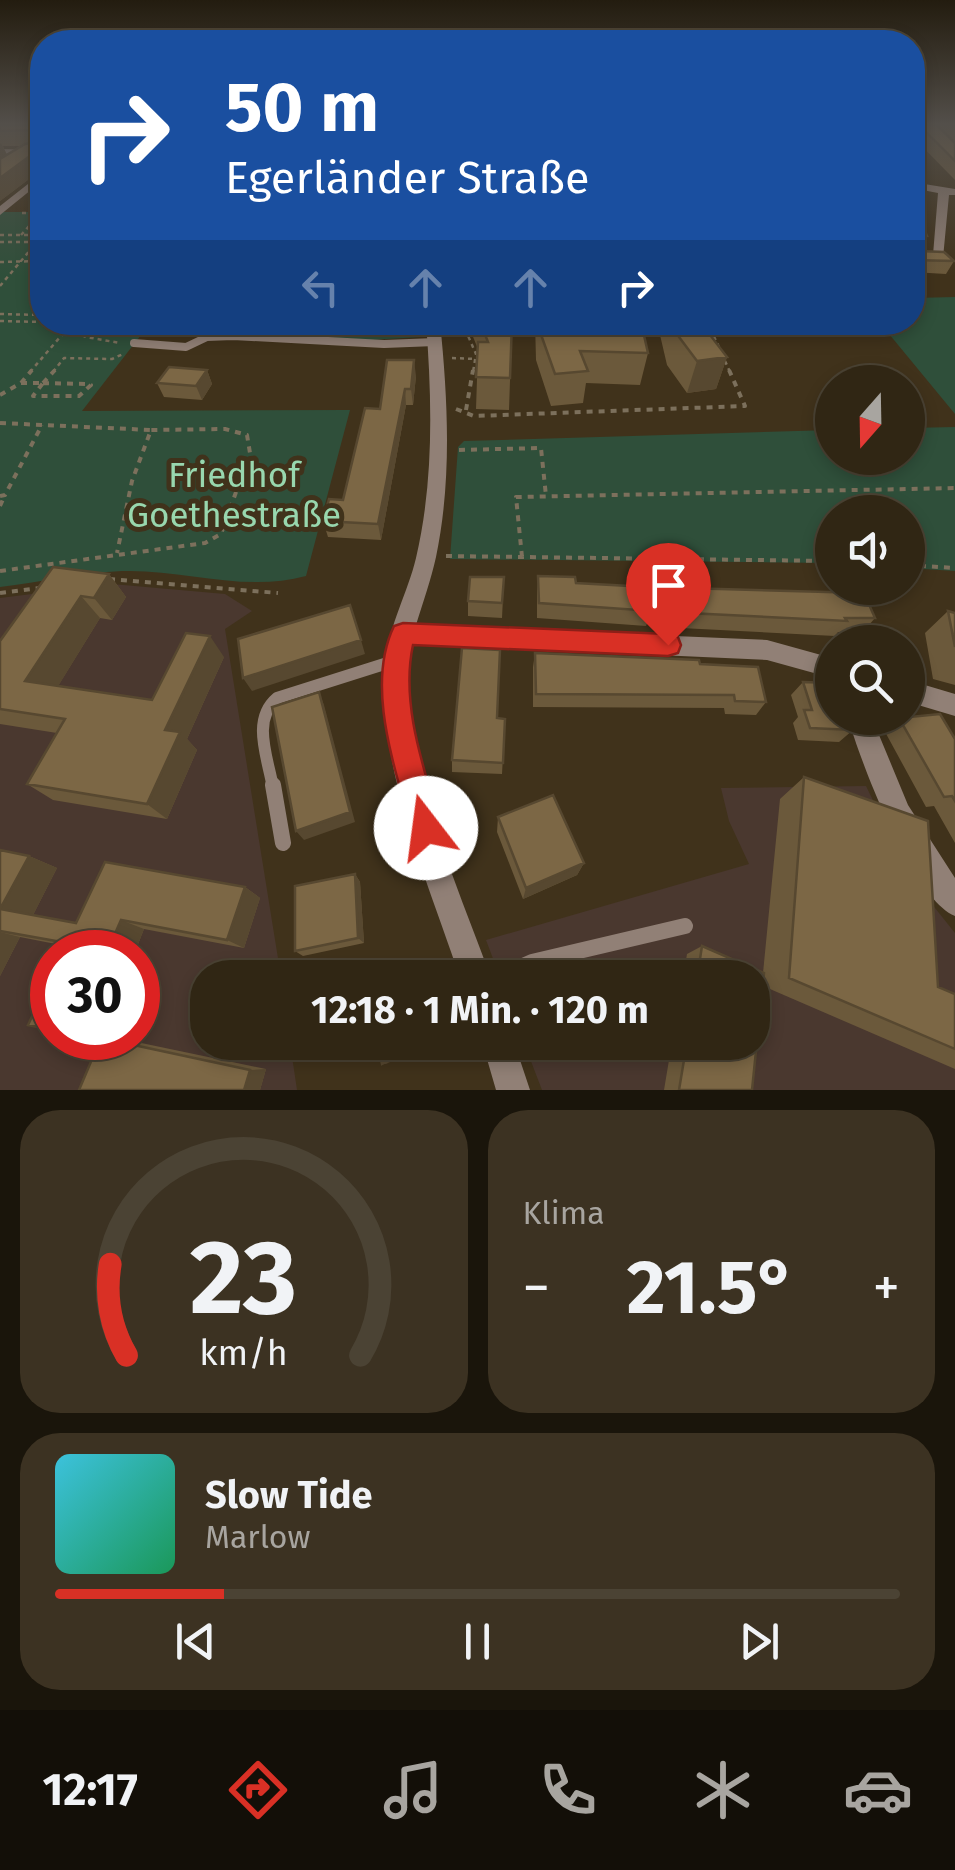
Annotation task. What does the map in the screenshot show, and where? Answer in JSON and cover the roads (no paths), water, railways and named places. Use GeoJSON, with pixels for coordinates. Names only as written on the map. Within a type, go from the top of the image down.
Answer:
{"type":"FeatureCollection","features":[{"type":"Feature","properties":{"kind":"street"},"geometry":{"type":"LineString","coordinates":[[0,212],[30,186]]}},
{"type":"Feature","properties":{"kind":"street"},"geometry":{"type":"LineString","coordinates":[[938,255],[949,191]]}},
{"type":"Feature","properties":{"kind":"street"},"geometry":{"type":"LineString","coordinates":[[0,192],[23,192]]}},
{"type":"Feature","properties":{"kind":"street"},"geometry":{"type":"LineString","coordinates":[[925,256],[955,258]]}},
{"type":"Feature","properties":{"kind":"street"},"geometry":{"type":"LineString","coordinates":[[434,335],[442,450],[426,554],[397,660],[397,692],[406,752],[426,828],[470,960]]}},
{"type":"Feature","properties":{"kind":"street"},"geometry":{"type":"LineString","coordinates":[[403,634],[767,650],[815,663]]}},
{"type":"Feature","properties":{"kind":"street"},"geometry":{"type":"LineString","coordinates":[[925,696],[955,704]]}},
{"type":"Feature","properties":{"kind":"street"},"geometry":{"type":"LineString","coordinates":[[866,735],[878,768],[934,874],[955,900]]}},
{"type":"Feature","properties":{"kind":"street"},"geometry":{"type":"LineString","coordinates":[[504,1060],[514,1090]]}},
{"type":"Feature","properties":{"kind":"lane"},"geometry":{"type":"LineString","coordinates":[[134,344],[186,347],[208,337],[234,336],[384,344],[422,335]]}},
{"type":"Feature","properties":{"kind":"lane"},"geometry":{"type":"LineString","coordinates":[[284,843],[261,720],[266,706],[277,698],[397,660]]}},
{"type":"Feature","properties":{"kind":"lane"},"geometry":{"type":"LineString","coordinates":[[540,960],[685,926]]}},
{"type":"Feature","properties":{"kind":"park label","name":"Friedhof Goethestraße"},"geometry":{"type":"Point","coordinates":[234,495]}}]}
